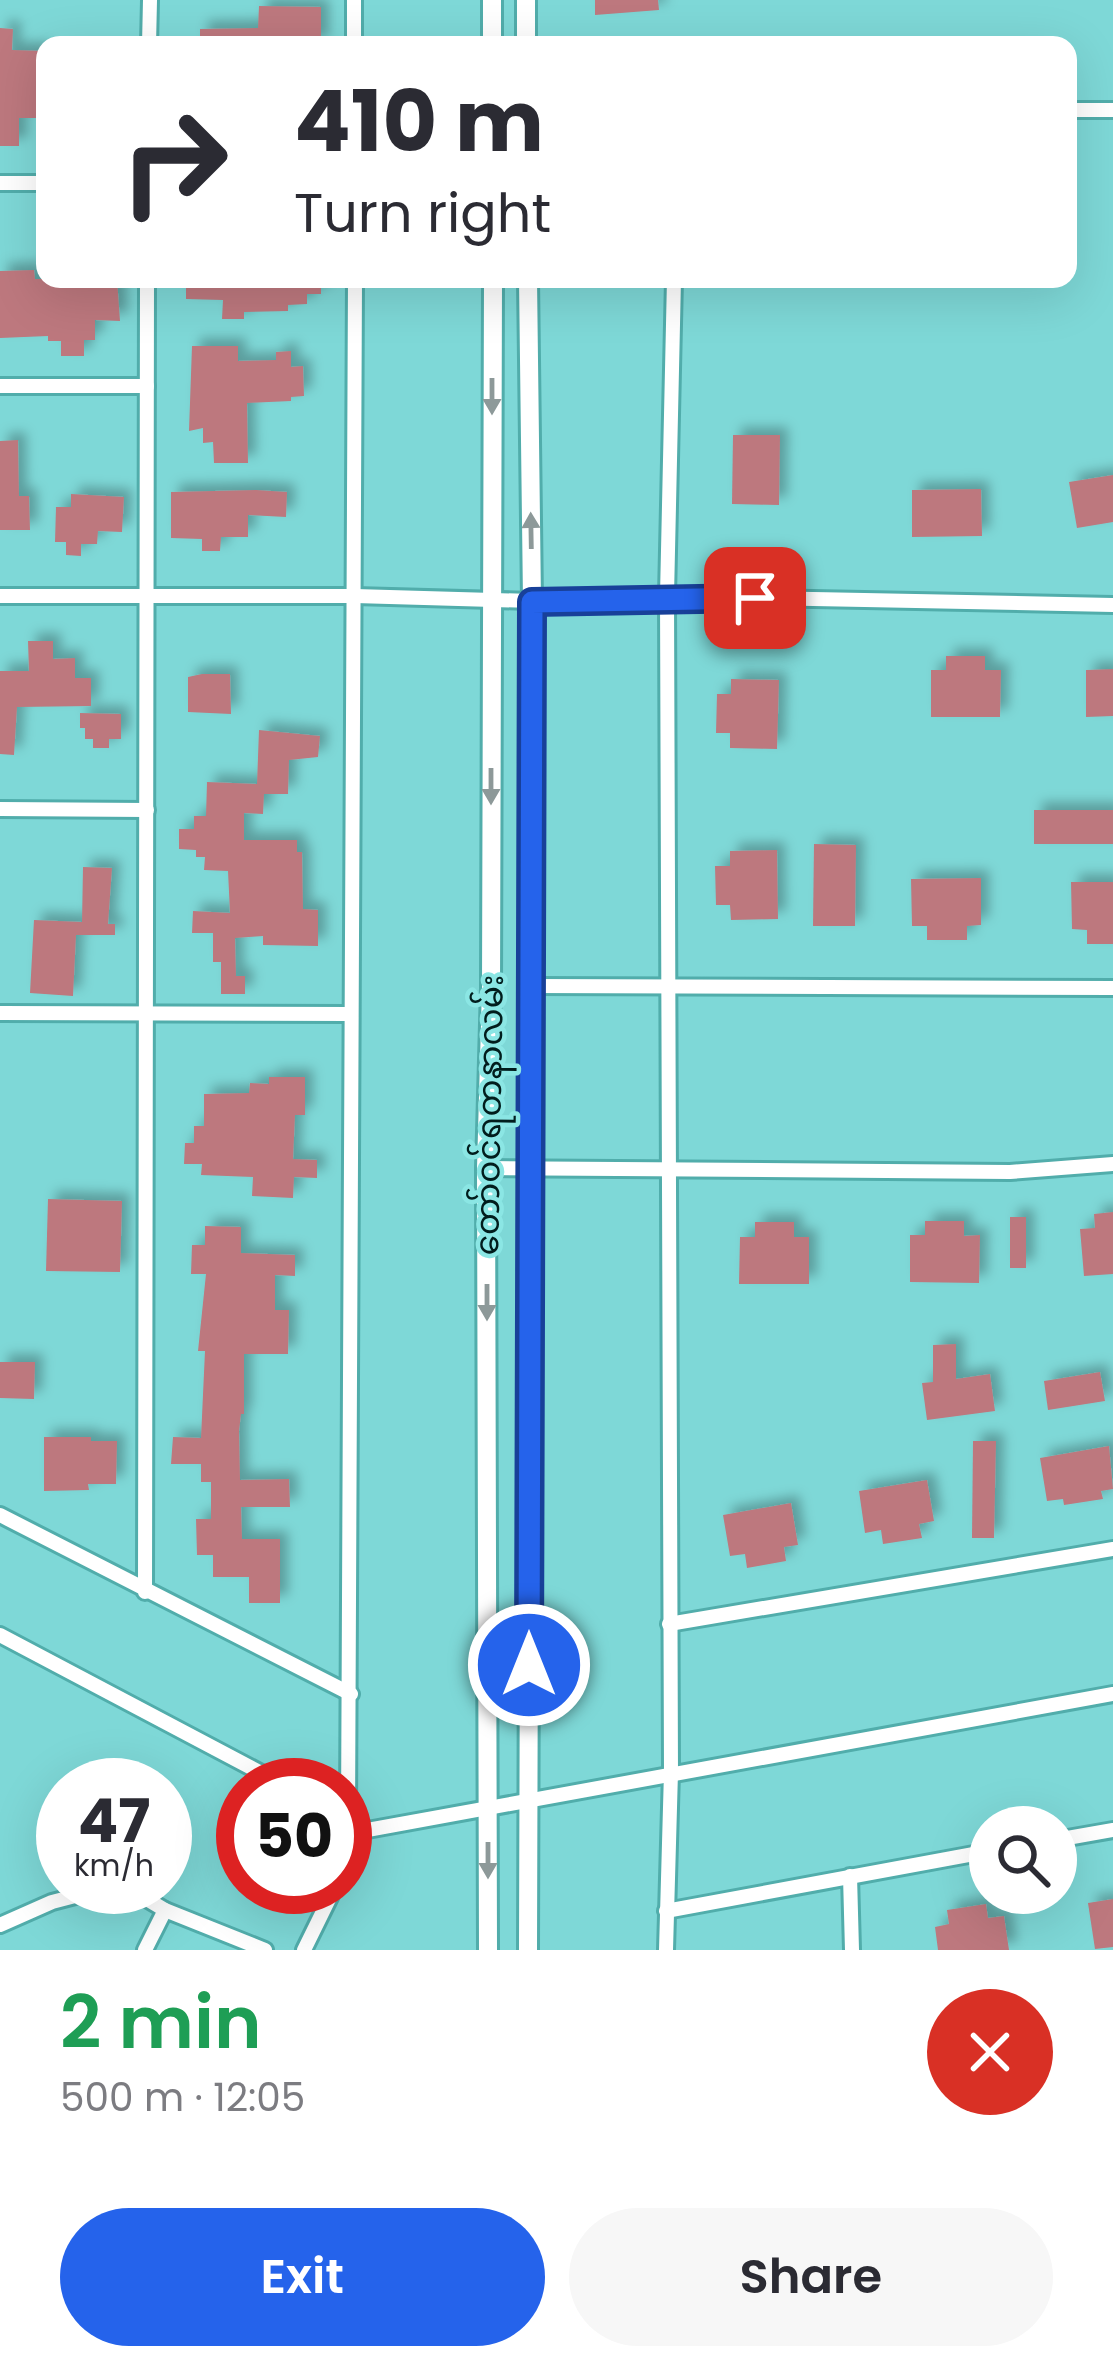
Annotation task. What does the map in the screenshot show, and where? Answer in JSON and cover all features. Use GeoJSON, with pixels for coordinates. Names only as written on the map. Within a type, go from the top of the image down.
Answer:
{"type":"FeatureCollection","features":[{"type":"Feature","properties":{"kind":"main road"},"geometry":{"type":"LineString","coordinates":[[492,0],[493,36]]}},
{"type":"Feature","properties":{"kind":"main road"},"geometry":{"type":"LineString","coordinates":[[526,0],[526,36]]}},
{"type":"Feature","properties":{"kind":"main road","name":"တော်ဝင်ရတနာလမ်း"},"geometry":{"type":"LineString","coordinates":[[488,1950],[486,1168],[493,288]]}},
{"type":"Feature","properties":{"kind":"main road","name":"တော်ဝင်ရတနာလမ်း"},"geometry":{"type":"LineString","coordinates":[[528,288],[532,602],[528,1950]]}},
{"type":"Feature","properties":{"kind":"street"},"geometry":{"type":"LineString","coordinates":[[149,0],[149,36]]}},
{"type":"Feature","properties":{"kind":"street"},"geometry":{"type":"LineString","coordinates":[[354,0],[354,36]]}},
{"type":"Feature","properties":{"kind":"street"},"geometry":{"type":"LineString","coordinates":[[1077,110],[1113,110]]}},
{"type":"Feature","properties":{"kind":"street"},"geometry":{"type":"LineString","coordinates":[[0,183],[36,183]]}},
{"type":"Feature","properties":{"kind":"street"},"geometry":{"type":"LineString","coordinates":[[145,1592],[147,288]]}},
{"type":"Feature","properties":{"kind":"street"},"geometry":{"type":"LineString","coordinates":[[348,1758],[355,288]]}},
{"type":"Feature","properties":{"kind":"street"},"geometry":{"type":"LineString","coordinates":[[666,1950],[671,1772],[667,596],[674,288]]}},
{"type":"Feature","properties":{"kind":"street"},"geometry":{"type":"LineString","coordinates":[[0,386],[147,386]]}},
{"type":"Feature","properties":{"kind":"street"},"geometry":{"type":"LineString","coordinates":[[0,596],[355,596],[532,602],[667,596],[1113,605]]}},
{"type":"Feature","properties":{"kind":"street"},"geometry":{"type":"LineString","coordinates":[[0,809],[147,810]]}},
{"type":"Feature","properties":{"kind":"street"},"geometry":{"type":"LineString","coordinates":[[531,986],[1113,988]]}},
{"type":"Feature","properties":{"kind":"street"},"geometry":{"type":"LineString","coordinates":[[0,1013],[349,1014]]}},
{"type":"Feature","properties":{"kind":"street"},"geometry":{"type":"LineString","coordinates":[[486,1168],[1010,1172],[1113,1164]]}},
{"type":"Feature","properties":{"kind":"street"},"geometry":{"type":"LineString","coordinates":[[0,1515],[351,1694]]}},
{"type":"Feature","properties":{"kind":"street"},"geometry":{"type":"LineString","coordinates":[[668,1624],[1113,1549]]}},
{"type":"Feature","properties":{"kind":"street"},"geometry":{"type":"LineString","coordinates":[[0,1634],[233,1758]]}},
{"type":"Feature","properties":{"kind":"street"},"geometry":{"type":"LineString","coordinates":[[372,1829],[1113,1694]]}},
{"type":"Feature","properties":{"kind":"street"},"geometry":{"type":"LineString","coordinates":[[1077,1836],[1113,1830]]}},
{"type":"Feature","properties":{"kind":"street"},"geometry":{"type":"LineString","coordinates":[[666,1911],[969,1855]]}},
{"type":"Feature","properties":{"kind":"street"},"geometry":{"type":"LineString","coordinates":[[850,1876],[852,1950]]}},
{"type":"Feature","properties":{"kind":"street"},"geometry":{"type":"LineString","coordinates":[[0,1924],[36,1909]]}},
{"type":"Feature","properties":{"kind":"street"},"geometry":{"type":"LineString","coordinates":[[145,1950],[163,1914]]}},
{"type":"Feature","properties":{"kind":"street"},"geometry":{"type":"LineString","coordinates":[[175,1914],[266,1950]]}},
{"type":"Feature","properties":{"kind":"street"},"geometry":{"type":"LineString","coordinates":[[304,1950],[321,1914]]}},
{"type":"Feature","properties":{"kind":"building"},"geometry":{"type":"Polygon","coordinates":[[[595,0],[658,0],[659,10],[595,15],[595,0]]]}},
{"type":"Feature","properties":{"kind":"building"},"geometry":{"type":"Polygon","coordinates":[[[259,6],[321,7],[321,36],[200,36],[200,29],[258,28],[259,6]]]}},
{"type":"Feature","properties":{"kind":"building"},"geometry":{"type":"Polygon","coordinates":[[[0,28],[13,29],[12,50],[36,51],[36,118],[19,118],[19,146],[0,146],[0,28]]]}},
{"type":"Feature","properties":{"kind":"building"},"geometry":{"type":"Polygon","coordinates":[[[34,270],[36,288],[118,288],[120,321],[95,320],[95,340],[84,340],[84,356],[61,356],[61,341],[48,341],[48,336],[0,338],[0,271],[34,270]]]}},
{"type":"Feature","properties":{"kind":"building"},"geometry":{"type":"Polygon","coordinates":[[[186,288],[321,288],[321,294],[307,294],[307,304],[288,305],[288,311],[244,312],[244,319],[222,319],[223,300],[186,299],[186,288]]]}},
{"type":"Feature","properties":{"kind":"building"},"geometry":{"type":"Polygon","coordinates":[[[192,346],[238,346],[238,361],[276,360],[276,352],[291,351],[291,367],[303,366],[304,396],[247,403],[248,463],[214,463],[213,442],[203,443],[203,428],[189,431],[192,346]]]}},
{"type":"Feature","properties":{"kind":"building"},"geometry":{"type":"Polygon","coordinates":[[[733,435],[780,435],[779,505],[732,504],[733,435]]]}},
{"type":"Feature","properties":{"kind":"building"},"geometry":{"type":"Polygon","coordinates":[[[18,440],[19,496],[29,496],[30,530],[0,530],[0,441],[18,440]]]}},
{"type":"Feature","properties":{"kind":"building"},"geometry":{"type":"Polygon","coordinates":[[[1113,475],[1113,522],[1077,528],[1069,482],[1113,475]]]}},
{"type":"Feature","properties":{"kind":"building"},"geometry":{"type":"Polygon","coordinates":[[[981,489],[982,536],[912,537],[912,490],[981,489]]]}},
{"type":"Feature","properties":{"kind":"building"},"geometry":{"type":"Polygon","coordinates":[[[171,492],[287,492],[286,517],[248,515],[248,537],[221,537],[220,551],[202,551],[202,539],[171,538],[171,492]]]}},
{"type":"Feature","properties":{"kind":"building"},"geometry":{"type":"Polygon","coordinates":[[[71,494],[124,497],[122,532],[98,531],[97,544],[81,544],[81,556],[66,555],[66,542],[55,542],[56,507],[71,507],[71,494]]]}},
{"type":"Feature","properties":{"kind":"building"},"geometry":{"type":"Polygon","coordinates":[[[28,641],[53,641],[53,659],[75,658],[75,678],[91,678],[91,706],[17,707],[14,755],[0,754],[0,671],[29,671],[28,641]]]}},
{"type":"Feature","properties":{"kind":"building"},"geometry":{"type":"Polygon","coordinates":[[[946,656],[985,656],[985,670],[1001,670],[1000,717],[931,717],[931,670],[946,670],[946,656]]]}},
{"type":"Feature","properties":{"kind":"building"},"geometry":{"type":"Polygon","coordinates":[[[1113,669],[1113,716],[1086,717],[1086,670],[1113,669]]]}},
{"type":"Feature","properties":{"kind":"building"},"geometry":{"type":"Polygon","coordinates":[[[230,674],[231,714],[188,712],[188,677],[230,674]]]}},
{"type":"Feature","properties":{"kind":"building"},"geometry":{"type":"Polygon","coordinates":[[[731,679],[779,680],[777,749],[730,748],[730,733],[716,733],[717,694],[731,694],[731,679]]]}},
{"type":"Feature","properties":{"kind":"building"},"geometry":{"type":"Polygon","coordinates":[[[80,713],[121,714],[121,739],[109,739],[109,748],[93,748],[93,739],[85,739],[85,728],[80,728],[80,713]]]}},
{"type":"Feature","properties":{"kind":"building"},"geometry":{"type":"Polygon","coordinates":[[[259,730],[320,736],[318,757],[289,760],[288,794],[264,794],[263,814],[244,813],[244,840],[297,840],[297,852],[302,852],[303,909],[318,910],[318,946],[263,945],[263,936],[235,938],[236,976],[245,976],[245,994],[221,994],[221,962],[213,962],[213,933],[192,933],[193,911],[230,913],[228,871],[204,870],[205,857],[196,857],[196,850],[179,849],[179,829],[194,829],[194,816],[206,816],[207,782],[257,784],[259,730]]]}},
{"type":"Feature","properties":{"kind":"building"},"geometry":{"type":"Polygon","coordinates":[[[1034,810],[1113,810],[1113,844],[1034,844],[1034,810]]]}},
{"type":"Feature","properties":{"kind":"building"},"geometry":{"type":"Polygon","coordinates":[[[814,844],[856,845],[855,926],[813,926],[814,844]]]}},
{"type":"Feature","properties":{"kind":"building"},"geometry":{"type":"Polygon","coordinates":[[[777,850],[778,919],[731,920],[730,905],[716,905],[715,866],[730,866],[730,851],[777,850]]]}},
{"type":"Feature","properties":{"kind":"building"},"geometry":{"type":"Polygon","coordinates":[[[83,867],[112,868],[108,924],[115,924],[115,935],[76,935],[73,996],[30,993],[34,920],[82,922],[83,867]]]}},
{"type":"Feature","properties":{"kind":"building"},"geometry":{"type":"Polygon","coordinates":[[[981,878],[981,925],[967,926],[967,940],[927,940],[927,926],[912,926],[911,879],[981,878]]]}},
{"type":"Feature","properties":{"kind":"building"},"geometry":{"type":"Polygon","coordinates":[[[1071,882],[1113,882],[1113,944],[1087,944],[1087,930],[1072,929],[1071,882]]]}},
{"type":"Feature","properties":{"kind":"building"},"geometry":{"type":"Polygon","coordinates":[[[269,1077],[305,1077],[305,1115],[295,1115],[293,1159],[317,1160],[317,1178],[294,1177],[293,1198],[252,1196],[253,1177],[201,1175],[202,1164],[184,1164],[185,1143],[194,1143],[194,1126],[204,1126],[204,1094],[249,1093],[250,1083],[269,1084],[269,1077]]]}},
{"type":"Feature","properties":{"kind":"building"},"geometry":{"type":"Polygon","coordinates":[[[48,1199],[122,1201],[120,1272],[46,1271],[48,1199]]]}},
{"type":"Feature","properties":{"kind":"building"},"geometry":{"type":"Polygon","coordinates":[[[1113,1212],[1113,1274],[1084,1276],[1080,1229],[1095,1228],[1094,1214],[1113,1212]]]}},
{"type":"Feature","properties":{"kind":"building"},"geometry":{"type":"Polygon","coordinates":[[[1010,1217],[1026,1217],[1026,1268],[1010,1268],[1010,1217]]]}},
{"type":"Feature","properties":{"kind":"building"},"geometry":{"type":"Polygon","coordinates":[[[925,1221],[964,1221],[964,1236],[980,1235],[979,1283],[910,1282],[910,1235],[925,1235],[925,1221]]]}},
{"type":"Feature","properties":{"kind":"building"},"geometry":{"type":"Polygon","coordinates":[[[755,1222],[794,1222],[794,1237],[809,1237],[809,1284],[739,1284],[740,1237],[755,1237],[755,1222]]]}},
{"type":"Feature","properties":{"kind":"building"},"geometry":{"type":"Polygon","coordinates":[[[205,1226],[241,1227],[241,1253],[295,1255],[295,1276],[275,1275],[275,1310],[289,1310],[288,1354],[244,1354],[244,1414],[239,1431],[240,1480],[289,1479],[290,1507],[241,1507],[242,1539],[280,1539],[280,1603],[249,1603],[249,1577],[213,1577],[213,1555],[197,1555],[196,1519],[211,1519],[211,1482],[201,1482],[201,1464],[171,1464],[173,1437],[201,1438],[205,1351],[198,1351],[206,1274],[191,1274],[192,1245],[205,1245],[205,1226]]]}},
{"type":"Feature","properties":{"kind":"building"},"geometry":{"type":"Polygon","coordinates":[[[956,1344],[956,1379],[990,1374],[995,1411],[927,1420],[922,1383],[933,1382],[933,1345],[956,1344]]]}},
{"type":"Feature","properties":{"kind":"building"},"geometry":{"type":"Polygon","coordinates":[[[0,1362],[35,1362],[34,1399],[0,1398],[0,1362]]]}},
{"type":"Feature","properties":{"kind":"building"},"geometry":{"type":"Polygon","coordinates":[[[1100,1372],[1105,1401],[1048,1410],[1044,1381],[1100,1372]]]}},
{"type":"Feature","properties":{"kind":"building"},"geometry":{"type":"Polygon","coordinates":[[[44,1437],[117,1441],[116,1484],[44,1491],[44,1437]]]}},
{"type":"Feature","properties":{"kind":"building"},"geometry":{"type":"Polygon","coordinates":[[[973,1441],[996,1441],[994,1538],[972,1538],[973,1441]]]}},
{"type":"Feature","properties":{"kind":"building"},"geometry":{"type":"Polygon","coordinates":[[[1109,1446],[1113,1489],[1101,1491],[1103,1499],[1064,1505],[1063,1499],[1047,1501],[1040,1458],[1109,1446]]]}},
{"type":"Feature","properties":{"kind":"building"},"geometry":{"type":"Polygon","coordinates":[[[927,1480],[934,1521],[919,1524],[922,1538],[883,1544],[881,1530],[865,1533],[859,1491],[927,1480]]]}},
{"type":"Feature","properties":{"kind":"building"},"geometry":{"type":"Polygon","coordinates":[[[791,1503],[798,1545],[784,1547],[786,1561],[747,1568],[745,1554],[730,1556],[723,1515],[791,1503]]]}},
{"type":"Feature","properties":{"kind":"building"},"geometry":{"type":"Polygon","coordinates":[[[1113,1899],[1113,1947],[1095,1949],[1088,1903],[1113,1899]]]}},
{"type":"Feature","properties":{"kind":"building"},"geometry":{"type":"Polygon","coordinates":[[[969,1907],[969,1914],[1004,1916],[1009,1950],[938,1950],[935,1927],[949,1924],[947,1910],[969,1907]]]}},
{"type":"Feature","properties":{"kind":"route"},"geometry":{"type":"LineString","coordinates":[[529,1665],[532,602],[755,598]]}}]}
